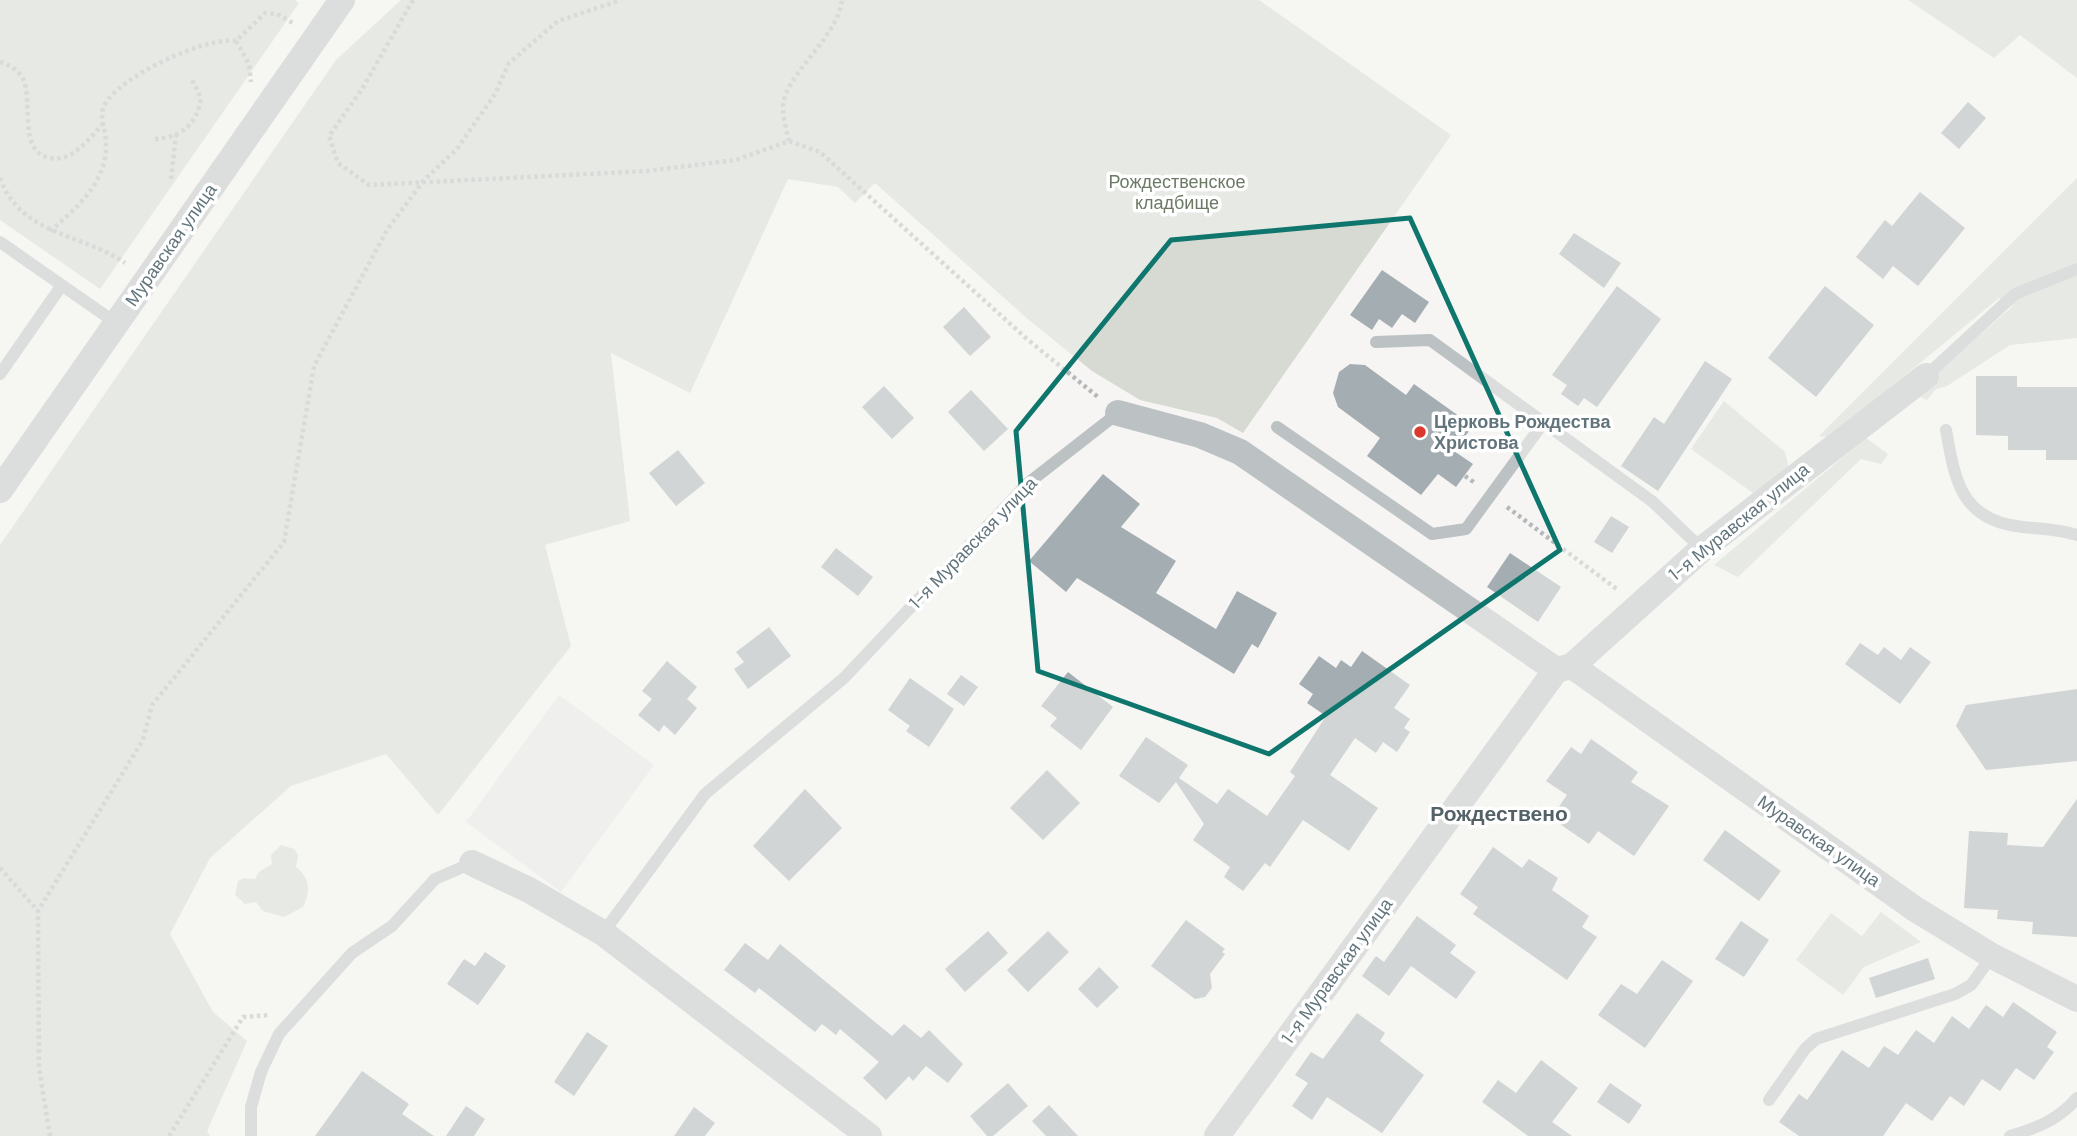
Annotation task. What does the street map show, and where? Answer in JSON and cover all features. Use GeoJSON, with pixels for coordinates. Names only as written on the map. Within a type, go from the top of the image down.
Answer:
{"type":"FeatureCollection","features":[{"type":"Feature","properties":{"kind":"street","name":"Муравская улица"},"geometry":{"type":"LineString","coordinates":[[0,489],[337,2]]}},
{"type":"Feature","properties":{"kind":"street","name":"1-я Муравская улица"},"geometry":{"type":"LineString","coordinates":[[1217,1136],[1564,668],[1702,549],[1926,376]]}},
{"type":"Feature","properties":{"kind":"street"},"geometry":{"type":"LineString","coordinates":[[1118,413],[1200,435],[1240,452],[1564,668]]}},
{"type":"Feature","properties":{"kind":"street","name":"Муравская улица"},"geometry":{"type":"LineString","coordinates":[[1564,668],[1915,909],[1992,956],[2077,999]]}},
{"type":"Feature","properties":{"kind":"street"},"geometry":{"type":"LineString","coordinates":[[472,863],[529,890],[603,933],[869,1136]]}},
{"type":"Feature","properties":{"kind":"lane"},"geometry":{"type":"LineString","coordinates":[[0,242],[116,323]]}},
{"type":"Feature","properties":{"kind":"lane"},"geometry":{"type":"LineString","coordinates":[[1926,376],[2015,294],[2077,269]]}},
{"type":"Feature","properties":{"kind":"lane"},"geometry":{"type":"LineString","coordinates":[[0,374],[62,285]]}},
{"type":"Feature","properties":{"kind":"lane"},"geometry":{"type":"LineString","coordinates":[[1376,342],[1430,340],[1653,502],[1702,549]]}},
{"type":"Feature","properties":{"kind":"lane","name":"1-я Муравская улица"},"geometry":{"type":"LineString","coordinates":[[603,933],[705,794],[844,678],[1027,484],[1118,413]]}},
{"type":"Feature","properties":{"kind":"lane"},"geometry":{"type":"LineString","coordinates":[[1278,427],[1432,534],[1466,529],[1544,422]]}},
{"type":"Feature","properties":{"kind":"lane"},"geometry":{"type":"LineString","coordinates":[[1946,430],[1955,481],[1972,507],[2002,523],[2077,535]]}},
{"type":"Feature","properties":{"kind":"lane"},"geometry":{"type":"LineString","coordinates":[[251,1136],[251,1107],[261,1072],[279,1034],[296,1013],[352,953],[391,926],[435,879],[472,863]]}},
{"type":"Feature","properties":{"kind":"lane"},"geometry":{"type":"LineString","coordinates":[[1769,1101],[1805,1049],[1816,1039],[1955,993],[1971,985],[1992,956]]}},
{"type":"Feature","properties":{"kind":"lane"},"geometry":{"type":"LineString","coordinates":[[2010,1136],[2040,1126],[2063,1114],[2077,1098]]}},
{"type":"Feature","properties":{"kind":"path"},"geometry":{"type":"LineString","coordinates":[[413,0],[362,89],[329,136],[338,163],[369,185],[425,180],[646,171],[736,160],[789,141],[820,152],[1027,339],[1118,413]]}},
{"type":"Feature","properties":{"kind":"path"},"geometry":{"type":"LineString","coordinates":[[50,1136],[39,1068],[38,911],[143,740],[152,705],[284,542],[314,366],[387,230],[425,180],[457,149],[495,94],[509,62],[558,20],[621,0]]}},
{"type":"Feature","properties":{"kind":"path"},"geometry":{"type":"LineString","coordinates":[[789,141],[782,106],[796,76],[834,27],[842,0]]}},
{"type":"Feature","properties":{"kind":"path"},"geometry":{"type":"LineString","coordinates":[[50,231],[79,204],[100,174],[106,153],[102,114],[109,98],[135,77],[191,48],[217,41],[236,41],[265,13],[277,14],[293,23]]}},
{"type":"Feature","properties":{"kind":"path"},"geometry":{"type":"LineString","coordinates":[[236,41],[249,64],[251,83]]}},
{"type":"Feature","properties":{"kind":"path"},"geometry":{"type":"LineString","coordinates":[[0,62],[9,65],[21,76],[28,103],[33,147],[46,158],[65,157],[77,150],[103,124]]}},
{"type":"Feature","properties":{"kind":"path"},"geometry":{"type":"LineString","coordinates":[[155,139],[176,135],[193,121],[200,108],[198,87],[191,78]]}},
{"type":"Feature","properties":{"kind":"path"},"geometry":{"type":"LineString","coordinates":[[171,178],[176,135]]}},
{"type":"Feature","properties":{"kind":"path"},"geometry":{"type":"LineString","coordinates":[[0,178],[14,204],[50,231],[103,248],[125,263]]}},
{"type":"Feature","properties":{"kind":"path"},"geometry":{"type":"LineString","coordinates":[[1465,476],[1638,605]]}},
{"type":"Feature","properties":{"kind":"path"},"geometry":{"type":"LineString","coordinates":[[0,868],[38,911]]}},
{"type":"Feature","properties":{"kind":"path"},"geometry":{"type":"LineString","coordinates":[[169,1136],[243,1017],[296,1013]]}},
{"type":"Feature","properties":{"kind":"highlighted area"},"geometry":{"type":"Polygon","coordinates":[[[1410,218],[1560,550],[1269,754],[1038,671],[1016,431],[1171,240],[1410,218]]]}},
{"type":"Feature","properties":{"kind":"shaded area"},"geometry":{"type":"Polygon","coordinates":[[[559,695],[654,765],[561,892],[466,822],[559,695]]]}},
{"type":"Feature","properties":{"kind":"green space"},"geometry":{"type":"Polygon","coordinates":[[[0,0],[295,0],[299,3],[100,289],[0,220],[0,0]]]}},
{"type":"Feature","properties":{"kind":"green space","name":"Рождественское кладбище"},"geometry":{"type":"Polygon","coordinates":[[[401,0],[1259,0],[1451,135],[1243,433],[1217,418],[1140,400],[1092,371],[1029,320],[875,183],[855,203],[838,187],[788,179],[690,393],[611,353],[630,521],[545,545],[571,646],[438,815],[386,754],[291,786],[210,858],[170,934],[213,1012],[247,1041],[207,1131],[210,1136],[0,1136],[0,545],[336,60],[401,0]]]}},
{"type":"Feature","properties":{"kind":"green space"},"geometry":{"type":"Polygon","coordinates":[[[1908,0],[2077,0],[2077,78],[2020,35],[1994,58],[1908,0]]]}},
{"type":"Feature","properties":{"kind":"green space"},"geometry":{"type":"Polygon","coordinates":[[[2077,178],[2077,338],[2010,345],[1947,386],[1936,389],[1927,400],[1916,395],[1928,380],[2013,306],[1999,298],[1830,437],[1819,436],[2077,178]]]}},
{"type":"Feature","properties":{"kind":"green space"},"geometry":{"type":"Polygon","coordinates":[[[1724,401],[1785,452],[1789,469],[1753,493],[1691,449],[1724,401]]]}},
{"type":"Feature","properties":{"kind":"green space"},"geometry":{"type":"Polygon","coordinates":[[[1866,438],[1888,454],[1881,464],[1861,459],[1738,577],[1714,565],[1866,438]]]}},
{"type":"Feature","properties":{"kind":"green space"},"geometry":{"type":"Polygon","coordinates":[[[281,845],[294,849],[298,855],[296,867],[308,885],[303,907],[284,917],[263,911],[256,902],[245,904],[235,895],[238,881],[244,878],[255,879],[259,872],[272,864],[271,855],[281,845]]]}},
{"type":"Feature","properties":{"kind":"green space"},"geometry":{"type":"Polygon","coordinates":[[[1881,912],[1921,942],[1864,967],[1843,995],[1796,960],[1831,913],[1862,936],[1881,912]]]}},
{"type":"Feature","properties":{"kind":"building"},"geometry":{"type":"Polygon","coordinates":[[[1968,102],[1986,118],[1959,149],[1941,133],[1968,102]]]}},
{"type":"Feature","properties":{"kind":"building"},"geometry":{"type":"Polygon","coordinates":[[[1920,192],[1965,228],[1918,286],[1893,266],[1883,279],[1856,257],[1885,220],[1892,226],[1920,192]]]}},
{"type":"Feature","properties":{"kind":"building"},"geometry":{"type":"Polygon","coordinates":[[[1574,233],[1621,263],[1604,288],[1559,254],[1574,233]]]}},
{"type":"Feature","properties":{"kind":"building"},"geometry":{"type":"Polygon","coordinates":[[[1382,270],[1429,302],[1415,323],[1402,314],[1392,328],[1379,319],[1372,330],[1350,315],[1382,270]]]}},
{"type":"Feature","properties":{"kind":"building"},"geometry":{"type":"Polygon","coordinates":[[[1617,286],[1661,319],[1597,407],[1584,398],[1578,406],[1561,394],[1567,385],[1552,375],[1617,286]]]}},
{"type":"Feature","properties":{"kind":"building"},"geometry":{"type":"Polygon","coordinates":[[[1825,286],[1874,325],[1816,397],[1768,358],[1825,286]]]}},
{"type":"Feature","properties":{"kind":"building"},"geometry":{"type":"Polygon","coordinates":[[[964,307],[991,337],[970,356],[943,327],[964,307]]]}},
{"type":"Feature","properties":{"kind":"building"},"geometry":{"type":"Polygon","coordinates":[[[1705,361],[1732,379],[1658,491],[1621,466],[1654,417],[1664,424],[1705,361]]]}},
{"type":"Feature","properties":{"kind":"building","name":"Церковь Рождества Христова"},"geometry":{"type":"Polygon","coordinates":[[[1350,364],[1365,365],[1406,395],[1414,384],[1473,426],[1454,451],[1473,464],[1456,487],[1438,474],[1421,495],[1367,456],[1380,438],[1338,407],[1333,393],[1339,372],[1350,364]]]}},
{"type":"Feature","properties":{"kind":"building"},"geometry":{"type":"Polygon","coordinates":[[[1976,376],[2017,376],[2017,387],[2077,387],[2077,460],[2046,460],[2046,450],[2008,450],[2008,436],[1976,435],[1976,376]]]}},
{"type":"Feature","properties":{"kind":"building"},"geometry":{"type":"Polygon","coordinates":[[[884,386],[914,418],[892,439],[862,407],[884,386]]]}},
{"type":"Feature","properties":{"kind":"building"},"geometry":{"type":"Polygon","coordinates":[[[971,390],[1008,429],[984,451],[948,412],[971,390]]]}},
{"type":"Feature","properties":{"kind":"building"},"geometry":{"type":"Polygon","coordinates":[[[678,450],[705,483],[676,506],[649,473],[678,450]]]}},
{"type":"Feature","properties":{"kind":"building"},"geometry":{"type":"Polygon","coordinates":[[[1103,474],[1140,504],[1121,527],[1176,561],[1156,593],[1216,629],[1237,591],[1277,613],[1258,648],[1252,644],[1234,674],[1077,578],[1066,592],[1029,561],[1103,474]]]}},
{"type":"Feature","properties":{"kind":"building"},"geometry":{"type":"Polygon","coordinates":[[[1611,516],[1629,527],[1612,553],[1594,542],[1611,516]]]}},
{"type":"Feature","properties":{"kind":"building"},"geometry":{"type":"Polygon","coordinates":[[[836,548],[873,577],[858,596],[821,567],[836,548]]]}},
{"type":"Feature","properties":{"kind":"building"},"geometry":{"type":"Polygon","coordinates":[[[1510,553],[1561,587],[1538,622],[1487,587],[1510,553]]]}},
{"type":"Feature","properties":{"kind":"building"},"geometry":{"type":"Polygon","coordinates":[[[769,627],[791,656],[748,689],[734,669],[744,662],[736,652],[769,627]]]}},
{"type":"Feature","properties":{"kind":"building"},"geometry":{"type":"Polygon","coordinates":[[[1860,643],[1878,655],[1884,647],[1901,660],[1910,647],[1931,662],[1900,704],[1845,664],[1860,643]]]}},
{"type":"Feature","properties":{"kind":"building"},"geometry":{"type":"Polygon","coordinates":[[[1362,651],[1410,685],[1394,708],[1410,719],[1404,728],[1410,732],[1397,752],[1383,742],[1376,753],[1355,738],[1330,775],[1378,808],[1349,851],[1303,820],[1270,867],[1265,863],[1243,891],[1224,877],[1230,867],[1193,840],[1204,824],[1176,782],[1159,803],[1119,776],[1146,737],[1188,765],[1179,778],[1217,804],[1228,789],[1267,816],[1295,776],[1290,772],[1326,716],[1307,703],[1313,694],[1299,684],[1319,656],[1336,668],[1341,660],[1351,667],[1362,651]]]}},
{"type":"Feature","properties":{"kind":"building"},"geometry":{"type":"Polygon","coordinates":[[[667,661],[697,687],[687,699],[697,708],[675,735],[664,725],[659,732],[638,715],[652,699],[642,691],[667,661]]]}},
{"type":"Feature","properties":{"kind":"building"},"geometry":{"type":"Polygon","coordinates":[[[1068,672],[1113,707],[1081,750],[1050,726],[1057,718],[1041,706],[1068,672]]]}},
{"type":"Feature","properties":{"kind":"building"},"geometry":{"type":"Polygon","coordinates":[[[961,675],[978,687],[964,706],[947,694],[961,675]]]}},
{"type":"Feature","properties":{"kind":"building"},"geometry":{"type":"Polygon","coordinates":[[[910,678],[954,709],[929,747],[906,731],[910,726],[888,710],[910,678]]]}},
{"type":"Feature","properties":{"kind":"building"},"geometry":{"type":"Polygon","coordinates":[[[2077,689],[2077,761],[1986,770],[1956,726],[1966,705],[2077,689]]]}},
{"type":"Feature","properties":{"kind":"building"},"geometry":{"type":"Polygon","coordinates":[[[1591,739],[1638,772],[1631,782],[1669,806],[1634,856],[1598,831],[1589,844],[1551,818],[1567,795],[1546,781],[1571,747],[1581,754],[1591,739]]]}},
{"type":"Feature","properties":{"kind":"building"},"geometry":{"type":"Polygon","coordinates":[[[1047,770],[1080,803],[1043,840],[1010,808],[1047,770]]]}},
{"type":"Feature","properties":{"kind":"building"},"geometry":{"type":"Polygon","coordinates":[[[805,789],[842,828],[789,881],[753,846],[805,789]]]}},
{"type":"Feature","properties":{"kind":"building"},"geometry":{"type":"Polygon","coordinates":[[[2077,799],[2077,937],[2032,934],[2033,922],[1997,919],[1998,910],[1964,908],[1969,831],[2008,833],[2007,845],[2043,847],[2077,799]]]}},
{"type":"Feature","properties":{"kind":"building"},"geometry":{"type":"Polygon","coordinates":[[[1725,830],[1781,871],[1759,901],[1703,860],[1725,830]]]}},
{"type":"Feature","properties":{"kind":"building"},"geometry":{"type":"Polygon","coordinates":[[[1493,847],[1522,868],[1529,859],[1558,878],[1552,890],[1589,916],[1582,927],[1597,937],[1567,980],[1473,914],[1478,907],[1460,894],[1493,847]]]}},
{"type":"Feature","properties":{"kind":"building"},"geometry":{"type":"Polygon","coordinates":[[[1417,916],[1456,945],[1450,953],[1476,972],[1456,999],[1411,966],[1389,996],[1362,976],[1376,956],[1384,962],[1417,916]]]}},
{"type":"Feature","properties":{"kind":"building"},"geometry":{"type":"Polygon","coordinates":[[[1186,920],[1225,949],[1222,952],[1225,954],[1210,974],[1212,988],[1205,997],[1195,999],[1151,966],[1186,920]]]}},
{"type":"Feature","properties":{"kind":"building"},"geometry":{"type":"Polygon","coordinates":[[[1741,921],[1769,940],[1744,977],[1715,959],[1741,921]]]}},
{"type":"Feature","properties":{"kind":"building"},"geometry":{"type":"Polygon","coordinates":[[[988,931],[1008,953],[965,992],[945,969],[988,931]]]}},
{"type":"Feature","properties":{"kind":"building"},"geometry":{"type":"Polygon","coordinates":[[[1048,931],[1069,952],[1028,992],[1007,970],[1048,931]]]}},
{"type":"Feature","properties":{"kind":"building"},"geometry":{"type":"Polygon","coordinates":[[[745,943],[768,960],[780,944],[892,1036],[904,1024],[921,1038],[929,1030],[963,1064],[948,1083],[926,1066],[913,1081],[909,1076],[886,1100],[863,1078],[879,1062],[840,1029],[836,1035],[822,1024],[815,1032],[759,988],[755,993],[724,970],[745,943]]]}},
{"type":"Feature","properties":{"kind":"building"},"geometry":{"type":"Polygon","coordinates":[[[485,952],[506,966],[478,1005],[447,984],[464,959],[475,966],[485,952]]]}},
{"type":"Feature","properties":{"kind":"building"},"geometry":{"type":"Polygon","coordinates":[[[1928,958],[1935,979],[1876,998],[1869,978],[1928,958]]]}},
{"type":"Feature","properties":{"kind":"building"},"geometry":{"type":"Polygon","coordinates":[[[1662,960],[1693,981],[1645,1048],[1598,1015],[1621,984],[1637,994],[1662,960]]]}},
{"type":"Feature","properties":{"kind":"building"},"geometry":{"type":"Polygon","coordinates":[[[1099,967],[1119,987],[1097,1008],[1078,989],[1099,967]]]}},
{"type":"Feature","properties":{"kind":"building"},"geometry":{"type":"Polygon","coordinates":[[[2013,1002],[2057,1032],[2047,1047],[2054,1052],[2034,1080],[2016,1068],[2000,1091],[1982,1079],[1964,1106],[1950,1096],[1932,1121],[1906,1103],[1883,1136],[1799,1136],[1779,1122],[1799,1094],[1807,1100],[1842,1050],[1869,1068],[1884,1046],[1898,1055],[1916,1030],[1934,1043],[1952,1016],[1969,1029],[1986,1005],[2003,1017],[2013,1002]]]}},
{"type":"Feature","properties":{"kind":"building"},"geometry":{"type":"Polygon","coordinates":[[[1357,1013],[1385,1033],[1380,1041],[1424,1075],[1382,1133],[1327,1097],[1312,1120],[1292,1106],[1308,1083],[1295,1075],[1311,1052],[1323,1059],[1357,1013]]]}},
{"type":"Feature","properties":{"kind":"building"},"geometry":{"type":"Polygon","coordinates":[[[587,1032],[608,1046],[574,1096],[554,1082],[587,1032]]]}},
{"type":"Feature","properties":{"kind":"building"},"geometry":{"type":"Polygon","coordinates":[[[1541,1060],[1578,1088],[1552,1122],[1572,1136],[1528,1136],[1482,1102],[1498,1080],[1516,1093],[1541,1060]]]}},
{"type":"Feature","properties":{"kind":"building"},"geometry":{"type":"Polygon","coordinates":[[[362,1071],[409,1104],[402,1114],[434,1136],[315,1136],[362,1071]]]}},
{"type":"Feature","properties":{"kind":"building"},"geometry":{"type":"Polygon","coordinates":[[[1008,1083],[1028,1106],[993,1136],[987,1136],[970,1116],[1008,1083]]]}},
{"type":"Feature","properties":{"kind":"building"},"geometry":{"type":"Polygon","coordinates":[[[1610,1083],[1642,1105],[1629,1124],[1597,1102],[1610,1083]]]}},
{"type":"Feature","properties":{"kind":"building"},"geometry":{"type":"Polygon","coordinates":[[[1049,1105],[1078,1136],[1046,1136],[1032,1121],[1049,1105]]]}},
{"type":"Feature","properties":{"kind":"building"},"geometry":{"type":"Polygon","coordinates":[[[466,1106],[485,1119],[474,1136],[446,1136],[466,1106]]]}},
{"type":"Feature","properties":{"kind":"building"},"geometry":{"type":"Polygon","coordinates":[[[694,1107],[715,1123],[705,1136],[674,1136],[694,1107]]]}},
{"type":"Feature","properties":{"kind":"place","name":"Церковь Рождества Христова"},"geometry":{"type":"Point","coordinates":[1420,432]}},
{"type":"Feature","properties":{"kind":"district","name":"Рождествено"},"geometry":{"type":"Point","coordinates":[1499,814]}}]}
